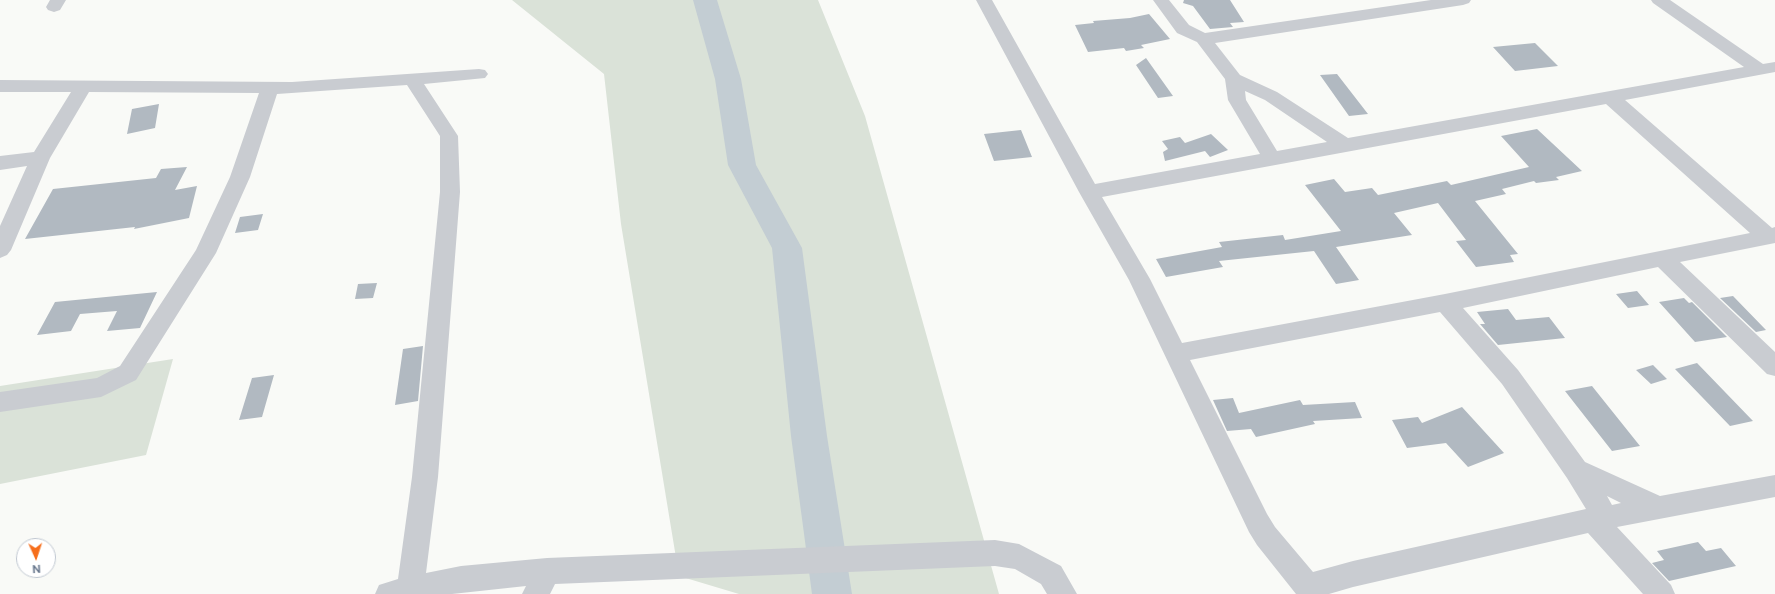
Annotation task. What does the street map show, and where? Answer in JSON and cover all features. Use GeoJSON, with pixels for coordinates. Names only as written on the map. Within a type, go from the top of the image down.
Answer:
{"type":"FeatureCollection","features":[{"type":"Feature","properties":{"kind":"street"},"geometry":{"type":"LineString","coordinates":[[984,0],[1089,192],[1139,279],[1258,523],[1302,590],[1352,574],[1600,519],[1775,486]]}},
{"type":"Feature","properties":{"kind":"street"},"geometry":{"type":"LineString","coordinates":[[1161,0],[1183,29],[1203,38],[1213,38],[1463,0]]}},
{"type":"Feature","properties":{"kind":"street"},"geometry":{"type":"LineString","coordinates":[[1658,0],[1767,68]]}},
{"type":"Feature","properties":{"kind":"street"},"geometry":{"type":"LineString","coordinates":[[1203,38],[1234,79],[1271,96],[1344,146]]}},
{"type":"Feature","properties":{"kind":"street"},"geometry":{"type":"LineString","coordinates":[[1089,192],[1610,98],[1767,68]]}},
{"type":"Feature","properties":{"kind":"street"},"geometry":{"type":"LineString","coordinates":[[0,86],[83,88],[292,88],[479,74]]}},
{"type":"Feature","properties":{"kind":"street"},"geometry":{"type":"LineString","coordinates":[[1234,79],[1237,100],[1272,159]]}},
{"type":"Feature","properties":{"kind":"street"},"geometry":{"type":"LineString","coordinates":[[413,80],[449,136],[450,192],[428,445],[399,592],[461,579],[541,583],[995,553],[1019,557],[1051,576],[1063,594]]}},
{"type":"Feature","properties":{"kind":"street"},"geometry":{"type":"LineString","coordinates":[[0,250],[40,158],[83,88]]}},
{"type":"Feature","properties":{"kind":"street"},"geometry":{"type":"LineString","coordinates":[[0,402],[101,387],[128,373],[205,253],[240,177],[270,88]]}},
{"type":"Feature","properties":{"kind":"street"},"geometry":{"type":"LineString","coordinates":[[1610,98],[1771,236]]}},
{"type":"Feature","properties":{"kind":"street"},"geometry":{"type":"LineString","coordinates":[[0,163],[40,158]]}},
{"type":"Feature","properties":{"kind":"street"},"geometry":{"type":"LineString","coordinates":[[1176,353],[1444,303],[1771,236]]}},
{"type":"Feature","properties":{"kind":"street"},"geometry":{"type":"LineString","coordinates":[[1662,258],[1775,368]]}},
{"type":"Feature","properties":{"kind":"street"},"geometry":{"type":"LineString","coordinates":[[1444,303],[1510,377],[1576,470],[1600,519],[1661,594]]}},
{"type":"Feature","properties":{"kind":"street"},"geometry":{"type":"LineString","coordinates":[[1576,470],[1658,508]]}},
{"type":"Feature","properties":{"kind":"shaded area"},"geometry":{"type":"Polygon","coordinates":[[[512,0],[818,0],[865,116],[999,594],[739,594],[679,576],[621,224],[604,74],[512,0]]]}},
{"type":"Feature","properties":{"kind":"shaded area"},"geometry":{"type":"Polygon","coordinates":[[[173,359],[146,455],[0,484],[0,386],[173,359]]]}},
{"type":"Feature","properties":{"kind":"building"},"geometry":{"type":"Polygon","coordinates":[[[1184,0],[1230,0],[1244,22],[1230,23],[1233,27],[1210,29],[1193,6],[1183,3],[1184,0]]]}},
{"type":"Feature","properties":{"kind":"building"},"geometry":{"type":"Polygon","coordinates":[[[1149,14],[1170,39],[1141,45],[1144,48],[1126,51],[1124,48],[1088,52],[1075,25],[1094,23],[1093,21],[1130,18],[1149,14]]]}},
{"type":"Feature","properties":{"kind":"building"},"geometry":{"type":"Polygon","coordinates":[[[1535,43],[1558,66],[1515,71],[1493,47],[1535,43]]]}},
{"type":"Feature","properties":{"kind":"building"},"geometry":{"type":"Polygon","coordinates":[[[1146,58],[1173,96],[1158,98],[1136,65],[1146,58]]]}},
{"type":"Feature","properties":{"kind":"building"},"geometry":{"type":"Polygon","coordinates":[[[1337,74],[1368,114],[1349,116],[1320,75],[1337,74]]]}},
{"type":"Feature","properties":{"kind":"building"},"geometry":{"type":"Polygon","coordinates":[[[159,104],[155,128],[127,134],[132,109],[159,104]]]}},
{"type":"Feature","properties":{"kind":"building"},"geometry":{"type":"Polygon","coordinates":[[[1537,129],[1582,171],[1556,177],[1559,180],[1536,183],[1534,181],[1502,189],[1506,194],[1475,201],[1518,254],[1510,255],[1514,262],[1476,267],[1456,241],[1466,240],[1438,203],[1394,213],[1412,235],[1336,247],[1359,280],[1336,284],[1314,251],[1219,261],[1223,267],[1166,277],[1156,259],[1222,247],[1219,242],[1283,235],[1285,240],[1341,231],[1305,185],[1334,179],[1345,192],[1372,188],[1378,195],[1447,181],[1451,185],[1529,167],[1501,136],[1537,129]]]}},
{"type":"Feature","properties":{"kind":"building"},"geometry":{"type":"Polygon","coordinates":[[[1021,130],[1032,157],[994,161],[984,134],[1021,130]]]}},
{"type":"Feature","properties":{"kind":"building"},"geometry":{"type":"Polygon","coordinates":[[[1211,134],[1228,150],[1210,157],[1205,151],[1165,161],[1163,152],[1168,149],[1162,141],[1180,137],[1185,143],[1211,134]]]}},
{"type":"Feature","properties":{"kind":"building"},"geometry":{"type":"Polygon","coordinates":[[[187,167],[175,190],[197,186],[189,218],[134,229],[135,227],[25,239],[53,189],[156,178],[161,169],[187,167]]]}},
{"type":"Feature","properties":{"kind":"building"},"geometry":{"type":"Polygon","coordinates":[[[263,214],[258,230],[235,233],[240,217],[263,214]]]}},
{"type":"Feature","properties":{"kind":"building"},"geometry":{"type":"Polygon","coordinates":[[[377,283],[373,298],[355,299],[358,284],[377,283]]]}},
{"type":"Feature","properties":{"kind":"building"},"geometry":{"type":"Polygon","coordinates":[[[1637,291],[1649,305],[1628,308],[1616,294],[1637,291]]]}},
{"type":"Feature","properties":{"kind":"building"},"geometry":{"type":"Polygon","coordinates":[[[157,292],[140,328],[107,331],[117,311],[80,314],[71,331],[37,335],[55,302],[157,292]]]}},
{"type":"Feature","properties":{"kind":"building"},"geometry":{"type":"Polygon","coordinates":[[[1733,296],[1766,330],[1756,332],[1720,298],[1733,296]]]}},
{"type":"Feature","properties":{"kind":"building"},"geometry":{"type":"Polygon","coordinates":[[[1684,298],[1689,303],[1692,302],[1727,337],[1695,342],[1659,302],[1684,298]]]}},
{"type":"Feature","properties":{"kind":"building"},"geometry":{"type":"Polygon","coordinates":[[[1508,309],[1516,320],[1549,317],[1565,338],[1498,345],[1480,324],[1485,324],[1477,312],[1508,309]]]}},
{"type":"Feature","properties":{"kind":"building"},"geometry":{"type":"Polygon","coordinates":[[[423,346],[418,401],[395,405],[403,349],[423,346]]]}},
{"type":"Feature","properties":{"kind":"building"},"geometry":{"type":"Polygon","coordinates":[[[1697,363],[1753,421],[1730,426],[1675,369],[1697,363]]]}},
{"type":"Feature","properties":{"kind":"building"},"geometry":{"type":"Polygon","coordinates":[[[1653,365],[1667,379],[1651,384],[1636,370],[1653,365]]]}},
{"type":"Feature","properties":{"kind":"building"},"geometry":{"type":"Polygon","coordinates":[[[274,375],[262,417],[239,420],[252,378],[274,375]]]}},
{"type":"Feature","properties":{"kind":"building"},"geometry":{"type":"Polygon","coordinates":[[[1592,386],[1640,446],[1612,451],[1565,391],[1592,386]]]}},
{"type":"Feature","properties":{"kind":"building"},"geometry":{"type":"Polygon","coordinates":[[[1233,398],[1239,413],[1300,400],[1303,405],[1355,402],[1362,418],[1313,421],[1315,424],[1256,437],[1251,429],[1227,431],[1213,400],[1233,398]]]}},
{"type":"Feature","properties":{"kind":"building"},"geometry":{"type":"Polygon","coordinates":[[[1462,407],[1504,453],[1468,467],[1446,443],[1407,448],[1392,420],[1418,417],[1422,423],[1462,407]]]}},
{"type":"Feature","properties":{"kind":"building"},"geometry":{"type":"Polygon","coordinates":[[[1698,542],[1706,551],[1721,548],[1736,566],[1669,581],[1652,563],[1664,560],[1657,551],[1698,542]]]}},
{"type":"Feature","properties":{"kind":"waterway"},"geometry":{"type":"LineString","coordinates":[[705,0],[728,79],[742,165],[787,248],[809,436],[832,594]]}}]}
